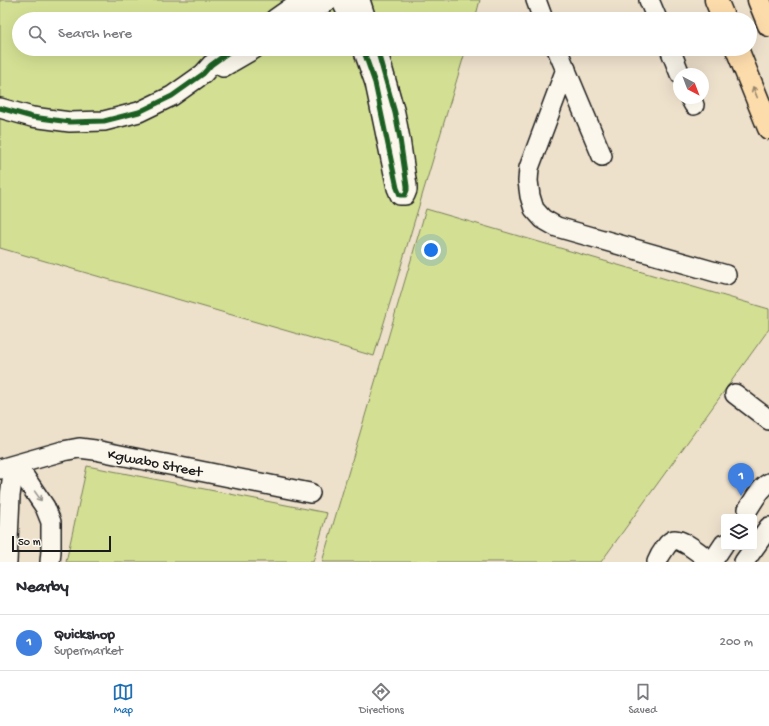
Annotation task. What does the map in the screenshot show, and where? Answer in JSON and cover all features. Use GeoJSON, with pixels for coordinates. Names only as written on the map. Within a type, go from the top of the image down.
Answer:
{"type":"FeatureCollection","features":[{"type":"Feature","properties":{"kind":"main road"},"geometry":{"type":"LineString","coordinates":[[716,0],[721,12]]}},
{"type":"Feature","properties":{"kind":"main road"},"geometry":{"type":"LineString","coordinates":[[759,0],[769,24]]}},
{"type":"Feature","properties":{"kind":"main road"},"geometry":{"type":"LineString","coordinates":[[740,56],[769,128]]}},
{"type":"Feature","properties":{"kind":"street"},"geometry":{"type":"LineString","coordinates":[[285,12],[302,0]]}},
{"type":"Feature","properties":{"kind":"street"},"geometry":{"type":"LineString","coordinates":[[311,12],[329,0]]}},
{"type":"Feature","properties":{"kind":"street"},"geometry":{"type":"LineString","coordinates":[[341,0],[347,12]]}},
{"type":"Feature","properties":{"kind":"street"},"geometry":{"type":"LineString","coordinates":[[360,0],[364,12]]}},
{"type":"Feature","properties":{"kind":"street"},"geometry":{"type":"LineString","coordinates":[[536,0],[540,12]]}},
{"type":"Feature","properties":{"kind":"street"},"geometry":{"type":"LineString","coordinates":[[649,0],[654,12]]}},
{"type":"Feature","properties":{"kind":"street"},"geometry":{"type":"LineString","coordinates":[[0,108],[32,117],[70,122],[104,121],[139,112],[172,96],[203,74],[211,65],[223,56]]}},
{"type":"Feature","properties":{"kind":"street"},"geometry":{"type":"LineString","coordinates":[[203,74],[219,70],[242,56]]}},
{"type":"Feature","properties":{"kind":"street"},"geometry":{"type":"LineString","coordinates":[[365,56],[375,83],[397,188],[400,194],[405,195],[407,186],[395,113],[378,56]]}},
{"type":"Feature","properties":{"kind":"street"},"geometry":{"type":"LineString","coordinates":[[560,56],[602,156]]}},
{"type":"Feature","properties":{"kind":"street"},"geometry":{"type":"LineString","coordinates":[[673,56],[678,68]]}},
{"type":"Feature","properties":{"kind":"street"},"geometry":{"type":"LineString","coordinates":[[566,69],[530,168],[528,182],[534,209],[543,219],[557,227],[726,275]]}},
{"type":"Feature","properties":{"kind":"street"},"geometry":{"type":"LineString","coordinates":[[735,394],[769,420]]}},
{"type":"Feature","properties":{"kind":"street","name":"Kgwabo Street"},"geometry":{"type":"LineString","coordinates":[[7,468],[63,451],[79,448],[310,493]]}},
{"type":"Feature","properties":{"kind":"street"},"geometry":{"type":"LineString","coordinates":[[7,468],[10,496],[7,562]]}},
{"type":"Feature","properties":{"kind":"street"},"geometry":{"type":"LineString","coordinates":[[7,468],[26,479],[45,507],[51,522],[50,562]]}},
{"type":"Feature","properties":{"kind":"street"},"geometry":{"type":"LineString","coordinates":[[748,509],[762,489],[769,483]]}},
{"type":"Feature","properties":{"kind":"street"},"geometry":{"type":"LineString","coordinates":[[744,562],[769,527]]}},
{"type":"Feature","properties":{"kind":"street"},"geometry":{"type":"LineString","coordinates":[[657,562],[669,542],[675,540],[680,540],[712,562],[721,548]]}},
{"type":"Feature","properties":{"kind":"green space"},"geometry":{"type":"Polygon","coordinates":[[[0,0],[480,0],[477,12],[12,12],[12,56],[464,56],[374,356],[0,248],[0,0]]]}},
{"type":"Feature","properties":{"kind":"green space"},"geometry":{"type":"Polygon","coordinates":[[[426,209],[769,309],[769,329],[601,562],[322,562],[426,209]]]}},
{"type":"Feature","properties":{"kind":"green space"},"geometry":{"type":"Polygon","coordinates":[[[87,466],[327,513],[313,562],[66,562],[87,466]]]}},
{"type":"Feature","properties":{"kind":"cycle path"},"geometry":{"type":"LineString","coordinates":[[0,108],[32,117],[70,122],[104,121],[139,112],[172,96],[203,74],[211,65],[223,56]]}},
{"type":"Feature","properties":{"kind":"cycle path"},"geometry":{"type":"LineString","coordinates":[[365,56],[375,83],[397,188],[400,195],[405,195],[407,186],[400,139],[395,113],[379,56]]}},
{"type":"Feature","properties":{"kind":"place","name":"Quickshop"},"geometry":{"type":"Point","coordinates":[741,496]}}]}
